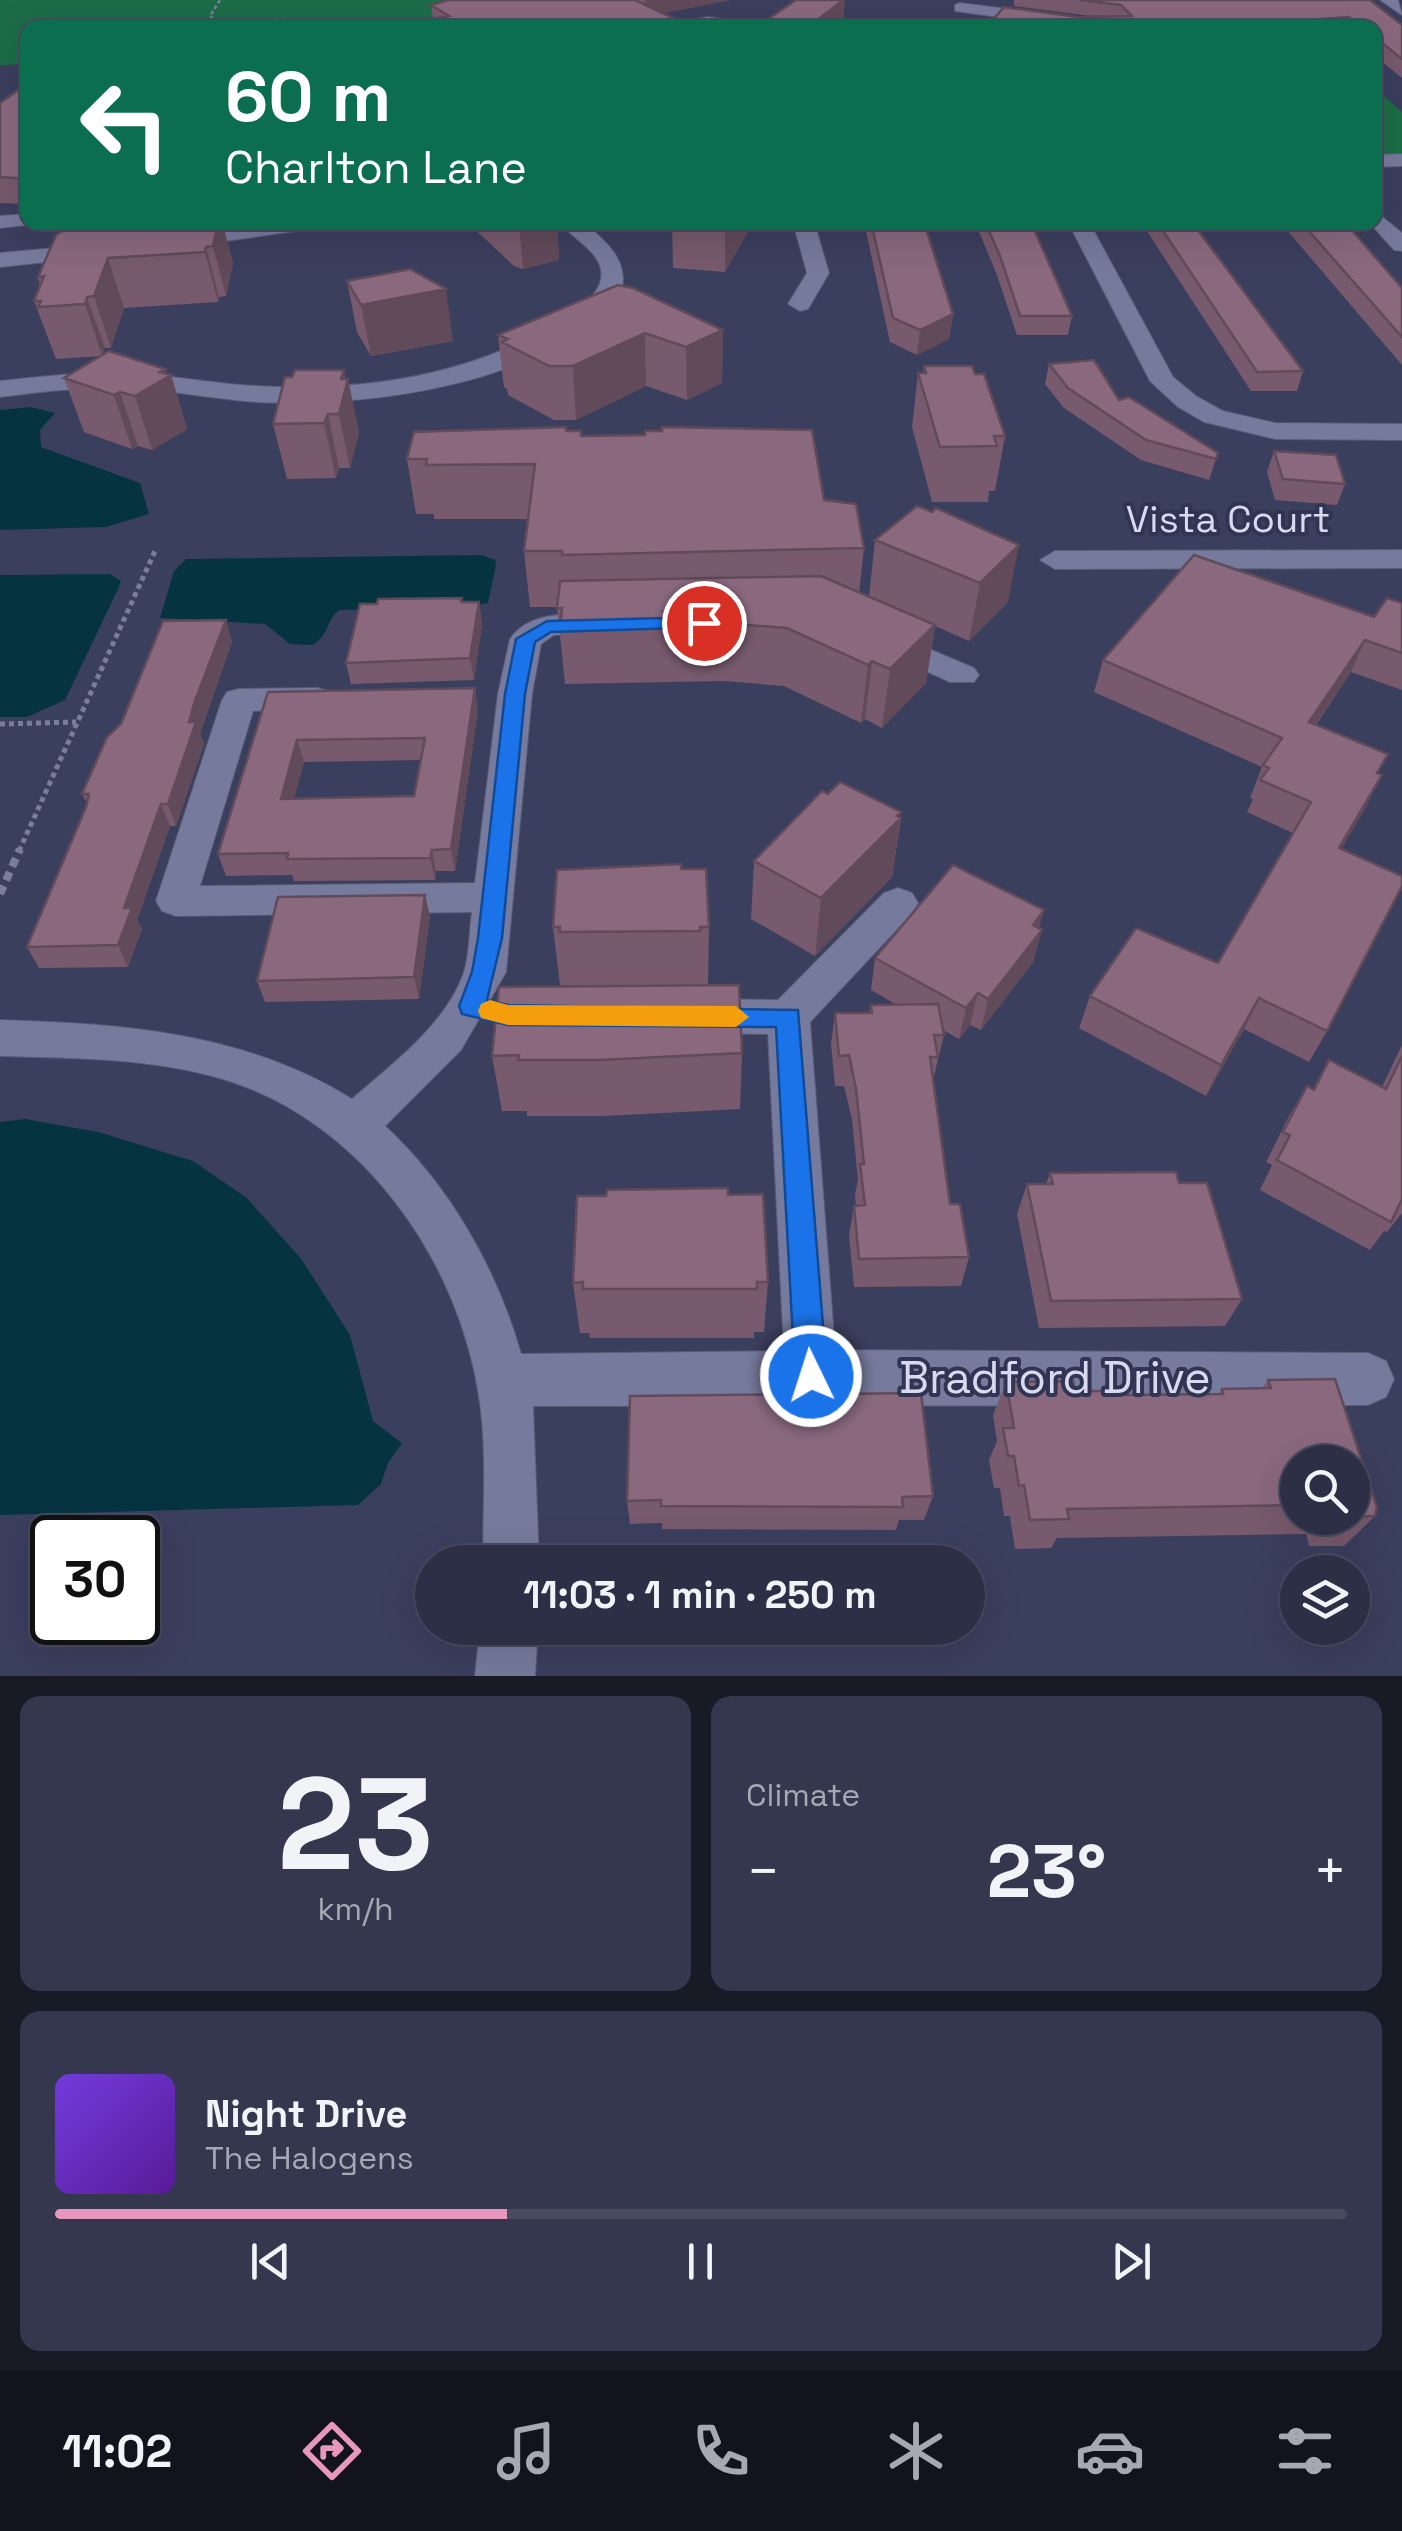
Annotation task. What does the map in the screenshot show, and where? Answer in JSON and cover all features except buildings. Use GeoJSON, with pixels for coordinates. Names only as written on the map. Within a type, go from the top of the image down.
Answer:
{"type":"FeatureCollection","features":[{"type":"Feature","properties":{"kind":"street"},"geometry":{"type":"LineString","coordinates":[[1388,0],[1402,10]]}},
{"type":"Feature","properties":{"kind":"street"},"geometry":{"type":"LineString","coordinates":[[960,8],[1055,20]]}},
{"type":"Feature","properties":{"kind":"street"},"geometry":{"type":"LineString","coordinates":[[1382,224],[1402,245]]}},
{"type":"Feature","properties":{"kind":"street"},"geometry":{"type":"LineString","coordinates":[[161,244],[232,230]]}},
{"type":"Feature","properties":{"kind":"street"},"geometry":{"type":"LineString","coordinates":[[0,390],[104,380],[260,394],[327,392],[418,382],[477,366],[547,338],[606,297],[614,275],[611,262],[600,245],[580,230]]}},
{"type":"Feature","properties":{"kind":"street"},"geometry":{"type":"LineString","coordinates":[[800,304],[818,273],[805,230]]}},
{"type":"Feature","properties":{"kind":"street"},"geometry":{"type":"LineString","coordinates":[[1082,230],[1163,380],[1182,399],[1209,414],[1262,429],[1402,432]]}},
{"type":"Feature","properties":{"kind":"street"},"geometry":{"type":"LineString","coordinates":[[0,260],[123,248]]}},
{"type":"Feature","properties":{"kind":"street","name":"Vista Court"},"geometry":{"type":"LineString","coordinates":[[1055,560],[1402,559]]}},
{"type":"Feature","properties":{"kind":"street"},"geometry":{"type":"LineString","coordinates":[[353,1126],[440,1047],[490,1011],[484,972],[523,646],[537,630],[564,625],[640,624]]}},
{"type":"Feature","properties":{"kind":"street"},"geometry":{"type":"LineString","coordinates":[[851,625],[962,674]]}},
{"type":"Feature","properties":{"kind":"street"},"geometry":{"type":"LineString","coordinates":[[476,695],[515,694]]}},
{"type":"Feature","properties":{"kind":"street"},"geometry":{"type":"LineString","coordinates":[[357,698],[239,700],[176,901],[495,897]]}},
{"type":"Feature","properties":{"kind":"street"},"geometry":{"type":"LineString","coordinates":[[658,1016],[788,1017],[898,903]]}},
{"type":"Feature","properties":{"kind":"street"},"geometry":{"type":"LineString","coordinates":[[788,1017],[811,1376]]}},
{"type":"Feature","properties":{"kind":"street"},"geometry":{"type":"LineString","coordinates":[[0,1038],[124,1042],[208,1057],[283,1085],[353,1126],[389,1162],[429,1214],[474,1294],[502,1380],[512,1472],[511,1545]]}},
{"type":"Feature","properties":{"kind":"street","name":"Bradford Drive"},"geometry":{"type":"LineString","coordinates":[[502,1380],[811,1376],[1368,1380]]}},
{"type":"Feature","properties":{"kind":"street"},"geometry":{"type":"LineString","coordinates":[[506,1676],[508,1645]]}},
{"type":"Feature","properties":{"kind":"path"},"geometry":{"type":"LineString","coordinates":[[214,20],[287,20]]}},
{"type":"Feature","properties":{"kind":"path"},"geometry":{"type":"LineString","coordinates":[[0,894],[155,552]]}},
{"type":"Feature","properties":{"kind":"path"},"geometry":{"type":"LineString","coordinates":[[0,724],[76,722]]}},
{"type":"Feature","properties":{"kind":"green space"},"geometry":{"type":"Polygon","coordinates":[[[0,0],[538,0],[425,20],[20,20],[20,64],[0,65],[0,0]]]}},
{"type":"Feature","properties":{"kind":"green space"},"geometry":{"type":"Polygon","coordinates":[[[1382,94],[1402,112],[1402,155],[1382,156],[1382,94]]]}},
{"type":"Feature","properties":{"kind":"water"},"geometry":{"type":"Polygon","coordinates":[[[31,407],[55,413],[40,430],[41,447],[140,483],[149,514],[106,527],[0,530],[0,410],[31,407]]]}},
{"type":"Feature","properties":{"kind":"water"},"geometry":{"type":"Polygon","coordinates":[[[482,555],[495,560],[496,565],[488,603],[457,608],[340,610],[313,645],[290,644],[265,624],[160,618],[174,571],[186,559],[482,555]]]}},
{"type":"Feature","properties":{"kind":"water"},"geometry":{"type":"Polygon","coordinates":[[[110,574],[121,581],[65,700],[27,717],[0,717],[0,575],[110,574]]]}},
{"type":"Feature","properties":{"kind":"water"},"geometry":{"type":"Polygon","coordinates":[[[25,1119],[98,1132],[193,1161],[247,1198],[302,1260],[350,1335],[373,1421],[402,1443],[388,1463],[381,1484],[358,1505],[0,1515],[0,1122],[25,1119]]]}},
{"type":"Feature","properties":{"kind":"slow traffic"},"geometry":{"type":"LineString","coordinates":[[490,1011],[508,1015],[736,1017]]}},
{"type":"Feature","properties":{"kind":"route"},"geometry":{"type":"LineString","coordinates":[[704,623],[547,626],[526,639],[515,694],[490,938],[484,972],[471,1006],[508,1015],[788,1017],[811,1376]]}}]}
